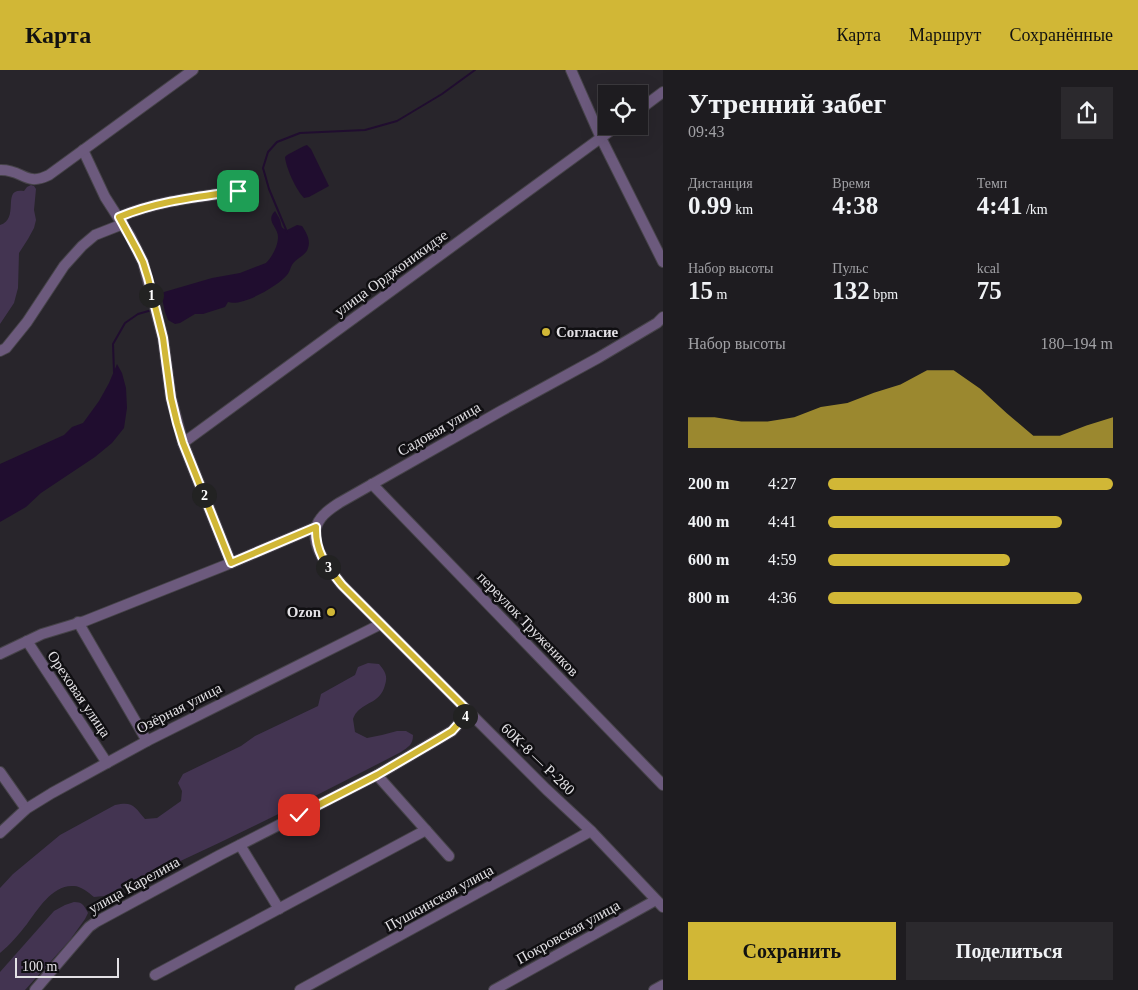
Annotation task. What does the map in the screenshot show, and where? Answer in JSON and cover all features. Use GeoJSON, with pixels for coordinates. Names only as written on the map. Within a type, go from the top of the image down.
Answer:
{"type":"FeatureCollection","features":[{"type":"Feature","properties":{"kind":"street"},"geometry":{"type":"LineString","coordinates":[[0,170],[16,171],[34,180],[49,175],[193,70]]}},
{"type":"Feature","properties":{"kind":"street"},"geometry":{"type":"LineString","coordinates":[[571,70],[601,138],[663,262]]}},
{"type":"Feature","properties":{"kind":"street"},"geometry":{"type":"LineString","coordinates":[[648,103],[663,92]]}},
{"type":"Feature","properties":{"kind":"street","name":"улица Орджоникидзе"},"geometry":{"type":"LineString","coordinates":[[183,443],[605,135]]}},
{"type":"Feature","properties":{"kind":"street"},"geometry":{"type":"LineString","coordinates":[[83,150],[106,197],[143,262],[163,338],[171,398],[177,423],[183,443],[231,563]]}},
{"type":"Feature","properties":{"kind":"street"},"geometry":{"type":"LineString","coordinates":[[0,351],[6,348],[27,322],[64,266],[87,240],[121,221],[132,212],[156,204],[238,191]]}},
{"type":"Feature","properties":{"kind":"street","name":"Садовая улица"},"geometry":{"type":"LineString","coordinates":[[0,654],[42,634],[231,563],[316,527],[328,510],[339,503],[598,358],[657,323],[663,317]]}},
{"type":"Feature","properties":{"kind":"street","name":"переулок Тружеников"},"geometry":{"type":"LineString","coordinates":[[372,484],[663,785]]}},
{"type":"Feature","properties":{"kind":"street","name":"60К-8 — Р-280"},"geometry":{"type":"LineString","coordinates":[[316,527],[317,546],[320,554],[328,568],[342,585],[546,789],[592,832],[660,903]]}},
{"type":"Feature","properties":{"kind":"street"},"geometry":{"type":"LineString","coordinates":[[78,622],[147,740]]}},
{"type":"Feature","properties":{"kind":"street","name":"Озёрная улица"},"geometry":{"type":"LineString","coordinates":[[0,833],[26,809],[147,740],[381,624]]}},
{"type":"Feature","properties":{"kind":"street","name":"Ореховая улица"},"geometry":{"type":"LineString","coordinates":[[27,641],[106,763]]}},
{"type":"Feature","properties":{"kind":"street","name":"улица Карелина"},"geometry":{"type":"LineString","coordinates":[[35,990],[89,927],[131,902],[377,775],[452,731],[469,712]]}},
{"type":"Feature","properties":{"kind":"street"},"geometry":{"type":"LineString","coordinates":[[0,772],[26,809]]}},
{"type":"Feature","properties":{"kind":"street"},"geometry":{"type":"LineString","coordinates":[[377,775],[449,856]]}},
{"type":"Feature","properties":{"kind":"street"},"geometry":{"type":"LineString","coordinates":[[155,975],[426,830]]}},
{"type":"Feature","properties":{"kind":"street","name":"Пушкинская улица"},"geometry":{"type":"LineString","coordinates":[[300,990],[592,832]]}},
{"type":"Feature","properties":{"kind":"street"},"geometry":{"type":"LineString","coordinates":[[240,845],[279,909]]}},
{"type":"Feature","properties":{"kind":"street","name":"Покровская улица"},"geometry":{"type":"LineString","coordinates":[[494,990],[660,903]]}},
{"type":"Feature","properties":{"kind":"street"},"geometry":{"type":"LineString","coordinates":[[654,990],[663,985]]}},
{"type":"Feature","properties":{"kind":"shaded area"},"geometry":{"type":"Polygon","coordinates":[[[307,145],[311,149],[329,186],[304,198],[292,179],[285,157],[307,145]]]}},
{"type":"Feature","properties":{"kind":"shaded area"},"geometry":{"type":"Polygon","coordinates":[[[31,185],[36,189],[34,210],[36,220],[34,228],[19,253],[18,288],[14,303],[0,324],[0,225],[9,216],[13,194],[17,191],[24,191],[31,185]]]}},
{"type":"Feature","properties":{"kind":"shaded area"},"geometry":{"type":"Polygon","coordinates":[[[275,211],[283,228],[287,230],[297,225],[302,226],[308,239],[307,251],[291,266],[289,273],[268,290],[250,299],[234,303],[228,302],[225,307],[203,314],[195,314],[180,323],[175,324],[168,320],[161,294],[164,292],[212,278],[240,273],[266,263],[274,251],[278,240],[271,218],[275,211]]]}},
{"type":"Feature","properties":{"kind":"shaded area"},"geometry":{"type":"Polygon","coordinates":[[[117,364],[122,373],[126,388],[127,408],[124,428],[112,443],[95,457],[41,493],[26,507],[0,522],[0,464],[64,435],[72,427],[83,423],[99,401],[117,364]]]}},
{"type":"Feature","properties":{"kind":"shaded area"},"geometry":{"type":"Polygon","coordinates":[[[368,663],[379,664],[385,674],[386,682],[383,691],[377,699],[361,708],[355,714],[353,719],[355,732],[367,738],[397,731],[406,731],[413,735],[408,747],[254,826],[104,896],[94,897],[77,886],[66,886],[59,889],[41,905],[18,935],[0,953],[0,888],[13,874],[60,835],[115,805],[130,804],[145,819],[157,818],[181,801],[182,791],[178,783],[183,774],[241,746],[255,736],[318,706],[321,694],[355,675],[358,667],[368,663]]]}},
{"type":"Feature","properties":{"kind":"shaded area"},"geometry":{"type":"Polygon","coordinates":[[[74,902],[82,904],[88,913],[70,940],[25,990],[0,990],[0,972],[54,911],[74,902]]]}},
{"type":"Feature","properties":{"kind":"waterway"},"geometry":{"type":"LineString","coordinates":[[287,232],[269,189],[263,168],[268,152],[277,142],[300,133],[365,130],[397,121],[442,94],[475,70]]}},
{"type":"Feature","properties":{"kind":"waterway"},"geometry":{"type":"LineString","coordinates":[[114,372],[113,344],[125,323],[138,314],[152,310]]}},
{"type":"Feature","properties":{"kind":"place","name":"Согласие"},"geometry":{"type":"Point","coordinates":[546,332]}},
{"type":"Feature","properties":{"kind":"place","name":"Ozon"},"geometry":{"type":"Point","coordinates":[331,612]}},
{"type":"Feature","properties":{"kind":"route"},"geometry":{"type":"LineString","coordinates":[[238,191],[156,204],[119,217],[143,262],[163,338],[171,398],[177,423],[183,443],[231,563],[316,527],[317,546],[320,554],[328,568],[342,585],[469,712],[452,731],[377,775],[299,815]]}}]}
